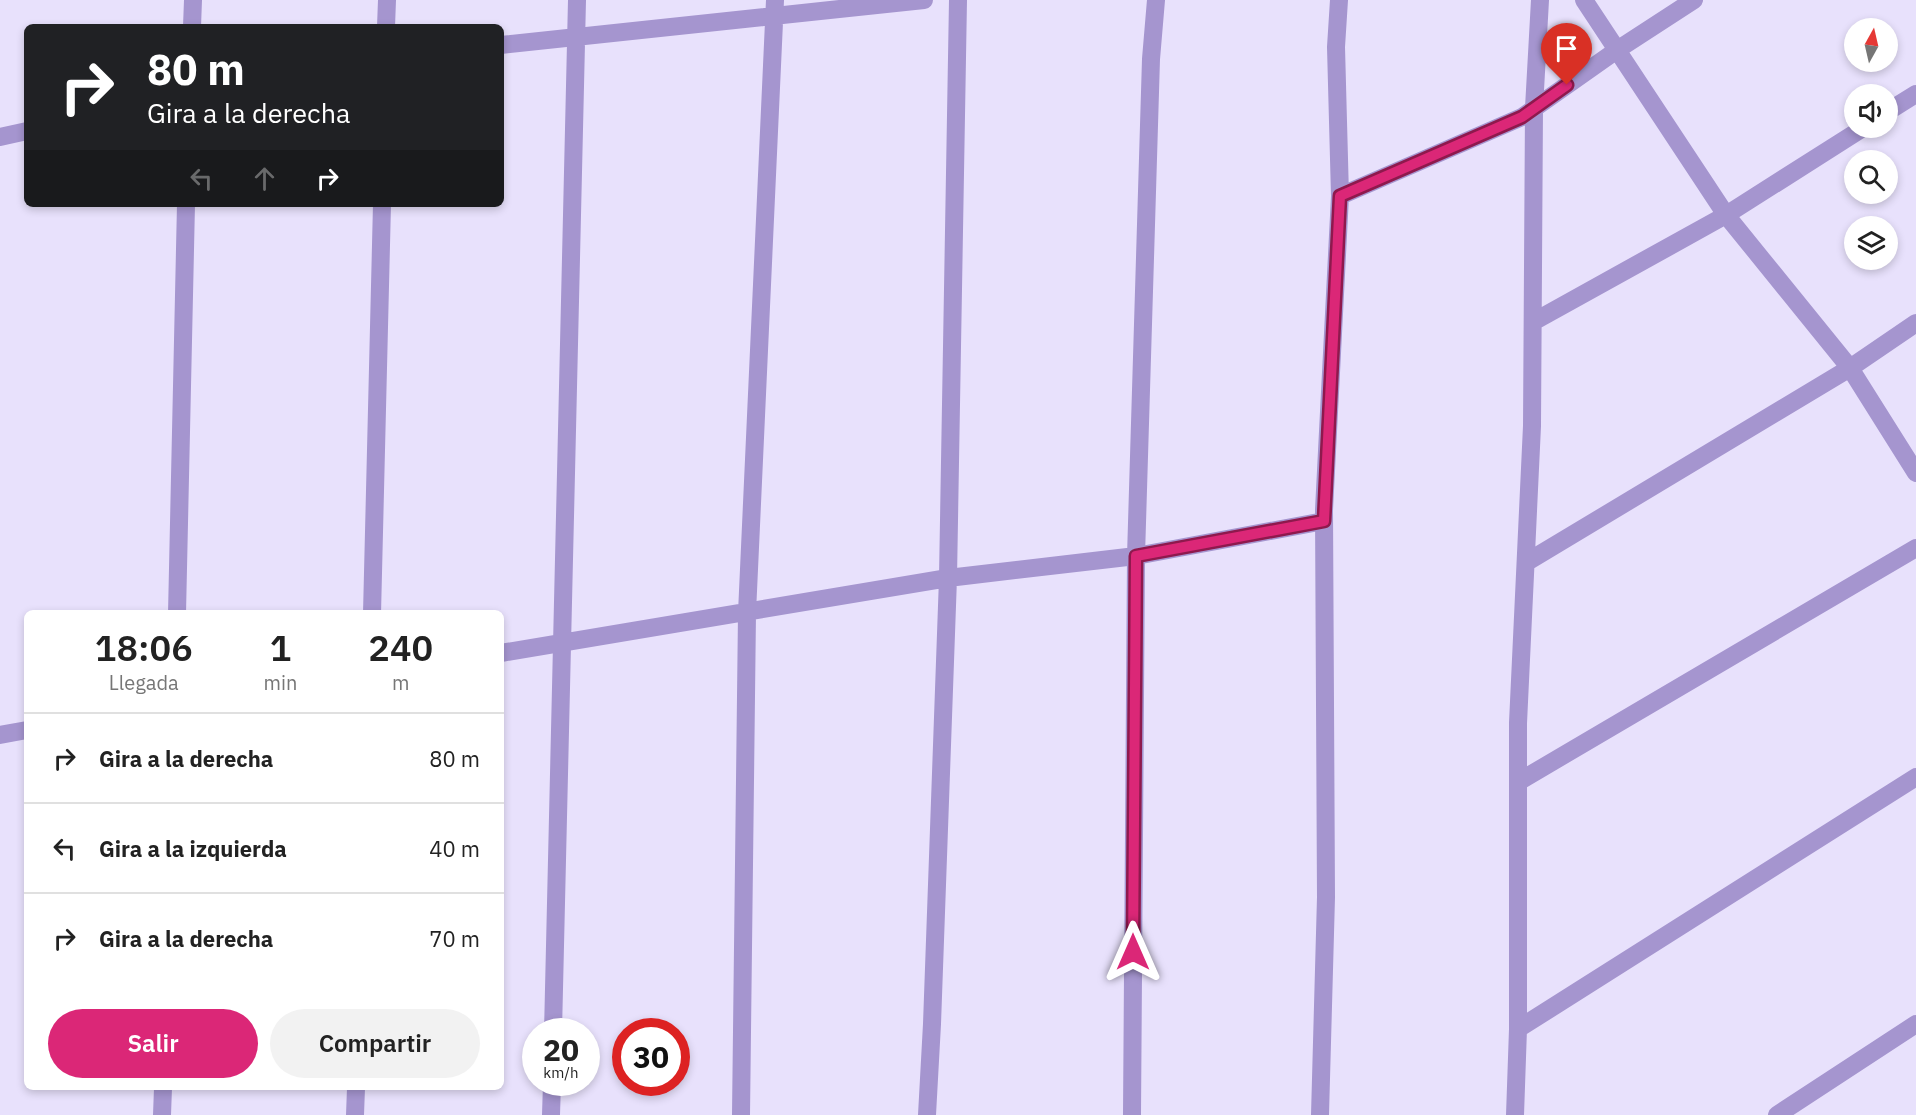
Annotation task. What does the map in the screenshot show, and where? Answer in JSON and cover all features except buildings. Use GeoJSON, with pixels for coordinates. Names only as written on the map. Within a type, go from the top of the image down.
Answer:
{"type":"FeatureCollection","features":[{"type":"Feature","properties":{"kind":"street"},"geometry":{"type":"LineString","coordinates":[[192,24],[193,0]]}},
{"type":"Feature","properties":{"kind":"street"},"geometry":{"type":"LineString","coordinates":[[386,24],[387,0]]}},
{"type":"Feature","properties":{"kind":"street"},"geometry":{"type":"LineString","coordinates":[[553,1018],[577,0]]}},
{"type":"Feature","properties":{"kind":"street"},"geometry":{"type":"LineString","coordinates":[[504,45],[576,37],[775,7],[924,0]]}},
{"type":"Feature","properties":{"kind":"street"},"geometry":{"type":"LineString","coordinates":[[927,1115],[948,578],[958,0]]}},
{"type":"Feature","properties":{"kind":"street"},"geometry":{"type":"LineString","coordinates":[[1132,1115],[1136,556],[1150,71],[1156,0]]}},
{"type":"Feature","properties":{"kind":"street"},"geometry":{"type":"LineString","coordinates":[[1320,1115],[1326,897],[1324,521],[1340,196],[1336,47],[1339,0]]}},
{"type":"Feature","properties":{"kind":"street"},"geometry":{"type":"LineString","coordinates":[[1515,1115],[1518,1029],[1518,723],[1532,426],[1534,108],[1539,0]]}},
{"type":"Feature","properties":{"kind":"street"},"geometry":{"type":"LineString","coordinates":[[1584,0],[1726,215],[1850,368],[1916,473]]}},
{"type":"Feature","properties":{"kind":"street"},"geometry":{"type":"LineString","coordinates":[[1340,196],[1522,117],[1617,50],[1694,0]]}},
{"type":"Feature","properties":{"kind":"street"},"geometry":{"type":"LineString","coordinates":[[741,1115],[747,613],[775,7]]}},
{"type":"Feature","properties":{"kind":"street"},"geometry":{"type":"LineString","coordinates":[[1898,105],[1916,94]]}},
{"type":"Feature","properties":{"kind":"street"},"geometry":{"type":"LineString","coordinates":[[0,137],[24,132]]}},
{"type":"Feature","properties":{"kind":"street"},"geometry":{"type":"LineString","coordinates":[[1533,321],[1726,215],[1847,138]]}},
{"type":"Feature","properties":{"kind":"street"},"geometry":{"type":"LineString","coordinates":[[177,610],[186,207]]}},
{"type":"Feature","properties":{"kind":"street"},"geometry":{"type":"LineString","coordinates":[[372,610],[382,207]]}},
{"type":"Feature","properties":{"kind":"street"},"geometry":{"type":"LineString","coordinates":[[1527,562],[1850,368],[1916,323]]}},
{"type":"Feature","properties":{"kind":"street"},"geometry":{"type":"LineString","coordinates":[[504,652],[948,578],[1136,556],[1324,521]]}},
{"type":"Feature","properties":{"kind":"street"},"geometry":{"type":"LineString","coordinates":[[1518,782],[1916,548]]}},
{"type":"Feature","properties":{"kind":"street"},"geometry":{"type":"LineString","coordinates":[[0,735],[24,731]]}},
{"type":"Feature","properties":{"kind":"street"},"geometry":{"type":"LineString","coordinates":[[1518,1029],[1916,777]]}},
{"type":"Feature","properties":{"kind":"street"},"geometry":{"type":"LineString","coordinates":[[1777,1115],[1916,1024]]}},
{"type":"Feature","properties":{"kind":"street"},"geometry":{"type":"LineString","coordinates":[[162,1115],[163,1090]]}},
{"type":"Feature","properties":{"kind":"street"},"geometry":{"type":"LineString","coordinates":[[355,1115],[356,1090]]}},
{"type":"Feature","properties":{"kind":"street"},"geometry":{"type":"LineString","coordinates":[[551,1115],[552,1096]]}},
{"type":"Feature","properties":{"kind":"route"},"geometry":{"type":"LineString","coordinates":[[1133,952],[1136,556],[1324,521],[1340,196],[1522,117],[1567,85]]}}]}
